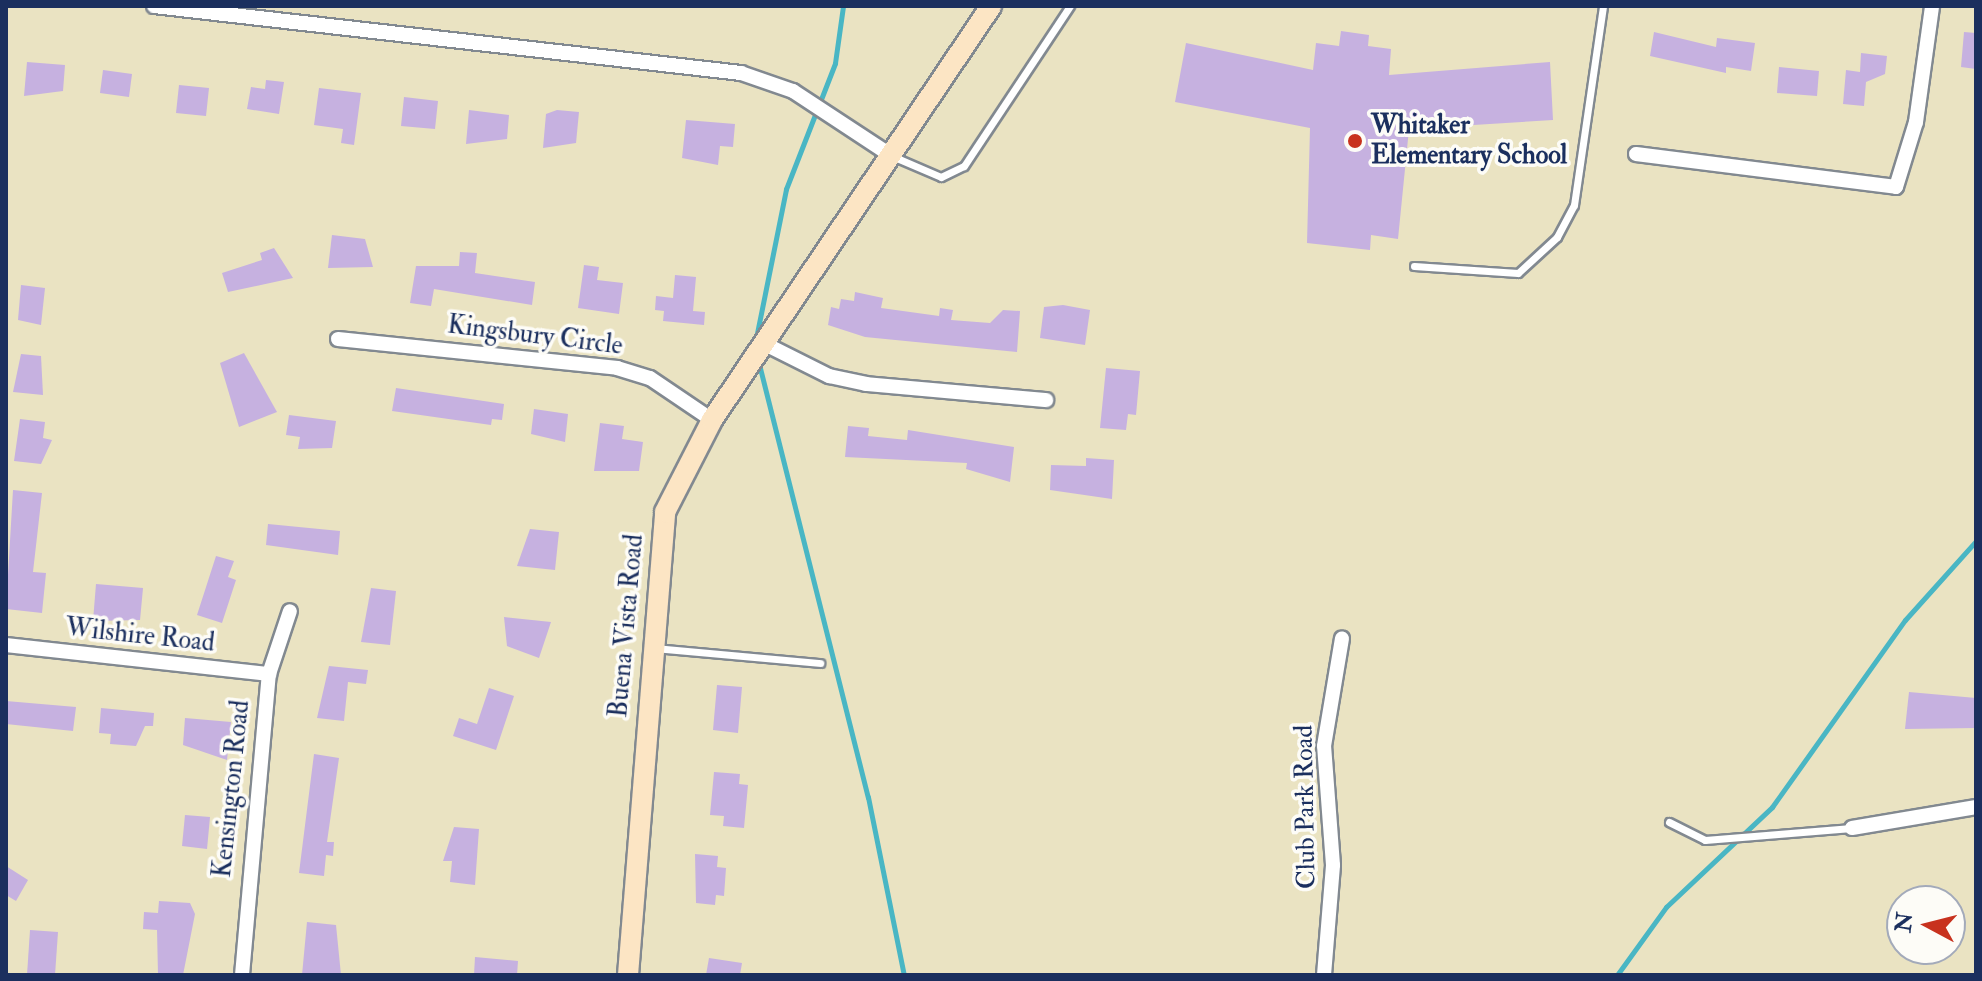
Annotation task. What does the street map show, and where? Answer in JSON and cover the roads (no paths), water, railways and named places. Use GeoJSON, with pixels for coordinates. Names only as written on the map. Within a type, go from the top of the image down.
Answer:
{"type":"FeatureCollection","features":[{"type":"Feature","properties":{"kind":"street"},"geometry":{"type":"LineString","coordinates":[[154,6],[741,73],[793,91],[892,156]]}},
{"type":"Feature","properties":{"kind":"street","name":"Buena Vista Road"},"geometry":{"type":"LineString","coordinates":[[628,975],[650,648],[665,512],[712,420],[991,6]]}},
{"type":"Feature","properties":{"kind":"street"},"geometry":{"type":"LineString","coordinates":[[1636,154],[1896,187],[1916,122],[1932,6]]}},
{"type":"Feature","properties":{"kind":"street","name":"Kingsbury Circle"},"geometry":{"type":"LineString","coordinates":[[338,339],[617,368],[650,378],[712,420]]}},
{"type":"Feature","properties":{"kind":"street"},"geometry":{"type":"LineString","coordinates":[[765,344],[829,376],[866,384],[1046,400]]}},
{"type":"Feature","properties":{"kind":"street","name":"Kensington Road"},"geometry":{"type":"LineString","coordinates":[[242,975],[269,674],[290,611]]}},
{"type":"Feature","properties":{"kind":"street","name":"Club Park Road"},"geometry":{"type":"LineString","coordinates":[[1324,975],[1333,872],[1324,746],[1342,639]]}},
{"type":"Feature","properties":{"kind":"street","name":"Wilshire Road"},"geometry":{"type":"LineString","coordinates":[[6,645],[269,674]]}},
{"type":"Feature","properties":{"kind":"street"},"geometry":{"type":"LineString","coordinates":[[1852,828],[1976,807]]}},
{"type":"Feature","properties":{"kind":"lane"},"geometry":{"type":"LineString","coordinates":[[892,156],[941,177],[964,166],[1070,6]]}},
{"type":"Feature","properties":{"kind":"lane"},"geometry":{"type":"LineString","coordinates":[[1414,266],[1518,273],[1557,237],[1574,205],[1603,6]]}},
{"type":"Feature","properties":{"kind":"lane"},"geometry":{"type":"LineString","coordinates":[[650,648],[820,663]]}},
{"type":"Feature","properties":{"kind":"lane"},"geometry":{"type":"LineString","coordinates":[[1669,822],[1705,840],[1852,828]]}},
{"type":"Feature","properties":{"kind":"waterway"},"geometry":{"type":"LineString","coordinates":[[755,343],[786,189],[835,63],[843,6]]}},
{"type":"Feature","properties":{"kind":"waterway"},"geometry":{"type":"LineString","coordinates":[[758,360],[868,797],[904,975]]}},
{"type":"Feature","properties":{"kind":"waterway"},"geometry":{"type":"LineString","coordinates":[[1617,975],[1666,907],[1772,807],[1905,620],[1976,541]]}},
{"type":"Feature","properties":{"kind":"place","name":"Whitaker Elementary School"},"geometry":{"type":"Point","coordinates":[1355,141]}}]}
